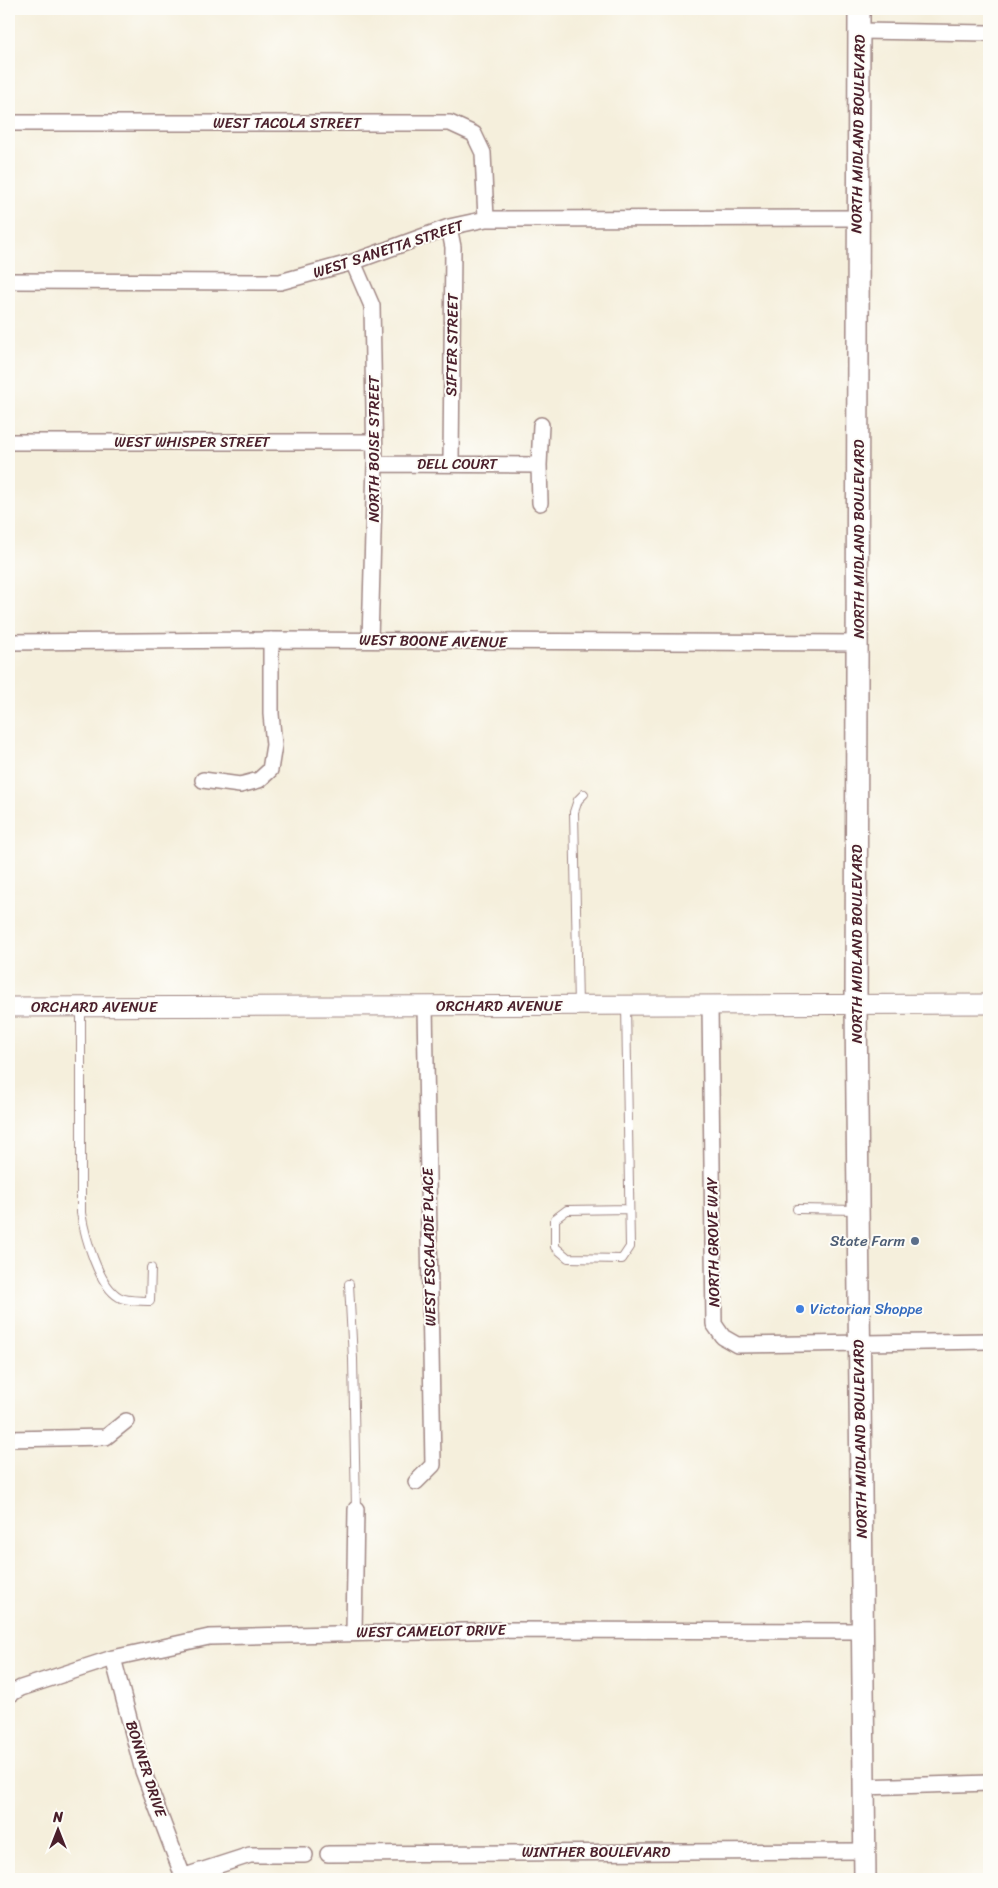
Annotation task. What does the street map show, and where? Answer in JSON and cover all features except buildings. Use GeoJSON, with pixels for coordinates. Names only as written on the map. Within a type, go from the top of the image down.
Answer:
{"type":"FeatureCollection","features":[{"type":"Feature","properties":{"kind":"main road","name":"NORTH MIDLAND BOULEVARD"},"geometry":{"type":"LineString","coordinates":[[859,9],[856,1006],[864,1879]]}},
{"type":"Feature","properties":{"kind":"street"},"geometry":{"type":"LineString","coordinates":[[859,31],[989,33]]}},
{"type":"Feature","properties":{"kind":"street","name":"WEST TACOLA STREET"},"geometry":{"type":"LineString","coordinates":[[9,123],[450,123],[474,134],[484,153],[486,219]]}},
{"type":"Feature","properties":{"kind":"street","name":"WEST SANETTA STREET"},"geometry":{"type":"LineString","coordinates":[[9,281],[280,282],[353,262],[449,226],[486,219],[857,218]]}},
{"type":"Feature","properties":{"kind":"street","name":"SIFTER STREET"},"geometry":{"type":"LineString","coordinates":[[449,226],[453,247],[451,463]]}},
{"type":"Feature","properties":{"kind":"street","name":"NORTH BOISE STREET"},"geometry":{"type":"LineString","coordinates":[[353,262],[372,306],[375,464],[370,640]]}},
{"type":"Feature","properties":{"kind":"street"},"geometry":{"type":"LineString","coordinates":[[540,503],[541,425]]}},
{"type":"Feature","properties":{"kind":"street","name":"WEST WHISPER STREET"},"geometry":{"type":"LineString","coordinates":[[9,442],[374,442]]}},
{"type":"Feature","properties":{"kind":"street","name":"DELL COURT"},"geometry":{"type":"LineString","coordinates":[[375,464],[539,465]]}},
{"type":"Feature","properties":{"kind":"street"},"geometry":{"type":"LineString","coordinates":[[203,780],[240,785],[259,780],[270,770],[274,745],[270,714],[271,640]]}},
{"type":"Feature","properties":{"kind":"street","name":"WEST BOONE AVENUE"},"geometry":{"type":"LineString","coordinates":[[9,642],[370,640],[858,642]]}},
{"type":"Feature","properties":{"kind":"street","name":"ORCHARD AVENUE"},"geometry":{"type":"LineString","coordinates":[[9,1007],[856,1006],[989,1004]]}},
{"type":"Feature","properties":{"kind":"street","name":"NORTH GROVE WAY"},"geometry":{"type":"LineString","coordinates":[[710,1005],[714,1324],[723,1337],[737,1345],[989,1341]]}},
{"type":"Feature","properties":{"kind":"street","name":"WEST ESCALADE PLACE"},"geometry":{"type":"LineString","coordinates":[[416,1482],[433,1465],[425,1006]]}},
{"type":"Feature","properties":{"kind":"street"},"geometry":{"type":"LineString","coordinates":[[9,1439],[106,1437],[126,1421]]}},
{"type":"Feature","properties":{"kind":"street"},"geometry":{"type":"LineString","coordinates":[[354,1632],[356,1509]]}},
{"type":"Feature","properties":{"kind":"street","name":"WEST CAMELOT DRIVE"},"geometry":{"type":"LineString","coordinates":[[9,1694],[21,1688],[113,1658],[209,1637],[354,1632],[862,1631]]}},
{"type":"Feature","properties":{"kind":"street","name":"BONNER DRIVE"},"geometry":{"type":"LineString","coordinates":[[113,1658],[143,1771],[183,1878]]}},
{"type":"Feature","properties":{"kind":"street"},"geometry":{"type":"LineString","coordinates":[[864,1787],[989,1783]]}},
{"type":"Feature","properties":{"kind":"street","name":"WINTHER BOULEVARD"},"geometry":{"type":"LineString","coordinates":[[328,1854],[864,1851]]}},
{"type":"Feature","properties":{"kind":"street"},"geometry":{"type":"LineString","coordinates":[[183,1878],[250,1856],[305,1855]]}},
{"type":"Feature","properties":{"kind":"lane"},"geometry":{"type":"LineString","coordinates":[[578,1006],[574,812],[578,800],[584,794]]}},
{"type":"Feature","properties":{"kind":"lane"},"geometry":{"type":"LineString","coordinates":[[626,1006],[630,1247],[622,1259],[568,1258],[555,1247],[555,1219],[567,1210],[629,1208]]}},
{"type":"Feature","properties":{"kind":"lane"},"geometry":{"type":"LineString","coordinates":[[81,1008],[81,1213],[84,1230],[91,1256],[111,1290],[120,1298],[150,1300],[151,1268]]}},
{"type":"Feature","properties":{"kind":"lane"},"geometry":{"type":"LineString","coordinates":[[797,1209],[858,1210]]}},
{"type":"Feature","properties":{"kind":"lane"},"geometry":{"type":"LineString","coordinates":[[349,1284],[353,1359],[356,1509]]}},
{"type":"Feature","properties":{"kind":"place","name":"State Farm"},"geometry":{"type":"Point","coordinates":[915,1241]}},
{"type":"Feature","properties":{"kind":"place","name":"Victorian Shoppe"},"geometry":{"type":"Point","coordinates":[800,1309]}}]}
